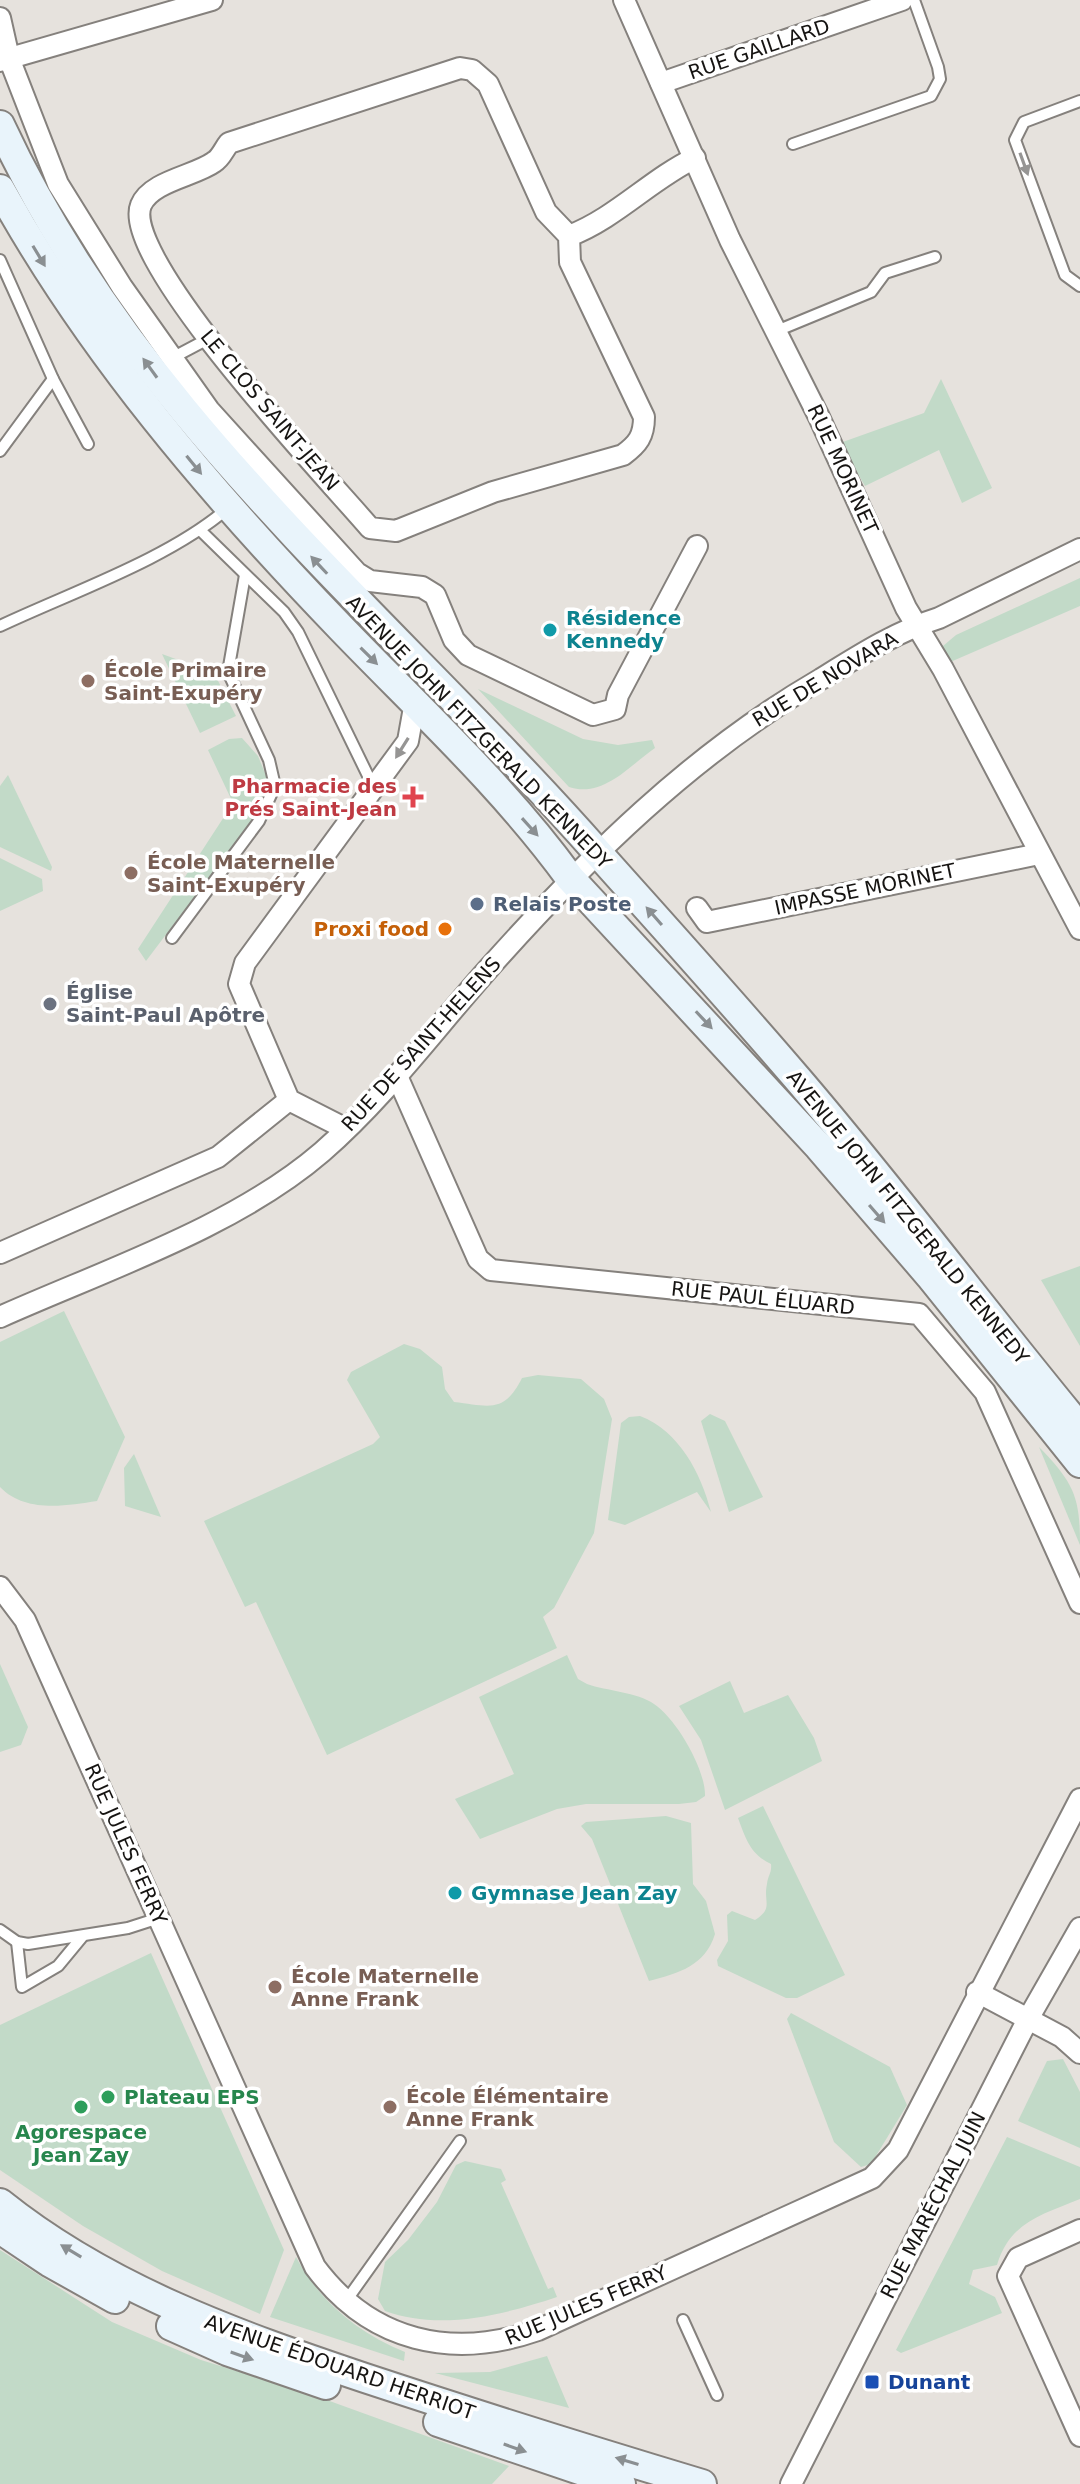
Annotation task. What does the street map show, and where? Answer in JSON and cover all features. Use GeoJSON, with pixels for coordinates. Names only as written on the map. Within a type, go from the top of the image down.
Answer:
{"type":"FeatureCollection","features":[{"type":"Feature","properties":{"kind":"main road","name":"AVENUE JOHN FITZGERALD KENNEDY"},"geometry":{"type":"LineString","coordinates":[[0,125],[76,260],[180,409],[328,574],[452,697],[597,852],[798,1079],[1080,1428]]}},
{"type":"Feature","properties":{"kind":"main road","name":"AVENUE JOHN FITZGERALD KENNEDY"},"geometry":{"type":"LineString","coordinates":[[0,189],[51,276],[157,421],[230,506],[544,842],[570,878],[819,1147],[930,1276],[1080,1463]]}},
{"type":"Feature","properties":{"kind":"main road","name":"AVENUE ÉDOUARD HERRIOT"},"geometry":{"type":"LineString","coordinates":[[0,2203],[23,2221],[104,2271],[180,2311],[435,2401],[702,2484]]}},
{"type":"Feature","properties":{"kind":"main road","name":"AVENUE ÉDOUARD HERRIOT"},"geometry":{"type":"LineString","coordinates":[[0,2229],[49,2262],[113,2298],[227,2351],[621,2484]]}},
{"type":"Feature","properties":{"kind":"street"},"geometry":{"type":"LineString","coordinates":[[5,60],[212,0]]}},
{"type":"Feature","properties":{"kind":"street","name":"RUE MORINET"},"geometry":{"type":"LineString","coordinates":[[624,0],[774,332],[819,417],[906,608],[918,625],[1080,929]]}},
{"type":"Feature","properties":{"kind":"street","name":"RUE GAILLARD"},"geometry":{"type":"LineString","coordinates":[[661,83],[902,0]]}},
{"type":"Feature","properties":{"kind":"street"},"geometry":{"type":"LineString","coordinates":[[0,18],[5,60],[58,184],[122,287],[209,410],[357,573],[370,581],[422,587],[435,595],[454,640],[468,655],[593,715],[615,709],[618,695],[697,546]]}},
{"type":"Feature","properties":{"kind":"street","name":"LE CLOS SAINT-JEAN"},"geometry":{"type":"LineString","coordinates":[[460,68],[472,70],[488,84],[546,212],[569,236],[570,262],[644,417],[644,432],[635,446],[623,455],[493,492],[396,531],[370,528],[206,340],[142,237],[138,216],[142,202],[152,192],[213,163],[229,143],[460,68]]}},
{"type":"Feature","properties":{"kind":"street"},"geometry":{"type":"LineString","coordinates":[[569,236],[591,227],[664,174],[695,158]]}},
{"type":"Feature","properties":{"kind":"street","name":"RUE DE NOVARA"},"geometry":{"type":"LineString","coordinates":[[570,878],[675,782],[794,694],[918,625],[939,618],[1080,549]]}},
{"type":"Feature","properties":{"kind":"street"},"geometry":{"type":"LineString","coordinates":[[346,1129],[289,1100],[239,984],[245,963],[408,741],[415,702]]}},
{"type":"Feature","properties":{"kind":"street","name":"IMPASSE MORINET"},"geometry":{"type":"LineString","coordinates":[[697,908],[707,922],[1039,854]]}},
{"type":"Feature","properties":{"kind":"street","name":"RUE DE SAINT-HELENS"},"geometry":{"type":"LineString","coordinates":[[0,1317],[257,1200],[292,1176],[346,1129],[397,1076],[570,878]]}},
{"type":"Feature","properties":{"kind":"street","name":"RUE PAUL ÉLUARD"},"geometry":{"type":"LineString","coordinates":[[397,1076],[478,1259],[491,1270],[919,1314],[985,1392],[1080,1603]]}},
{"type":"Feature","properties":{"kind":"street"},"geometry":{"type":"LineString","coordinates":[[0,1253],[218,1157],[289,1100]]}},
{"type":"Feature","properties":{"kind":"street","name":"RUE JULES FERRY"},"geometry":{"type":"LineString","coordinates":[[0,1587],[25,1620],[306,2249],[325,2280],[346,2301],[385,2327],[419,2339],[476,2345],[506,2341],[872,2178],[898,2150],[977,1992]]}},
{"type":"Feature","properties":{"kind":"street"},"geometry":{"type":"LineString","coordinates":[[1080,1799],[977,1992],[1073,2044],[1080,2053]]}},
{"type":"Feature","properties":{"kind":"street","name":"RUE MARÉCHAL JUIN"},"geometry":{"type":"LineString","coordinates":[[791,2484],[1028,2019],[1080,1928]]}},
{"type":"Feature","properties":{"kind":"street"},"geometry":{"type":"LineString","coordinates":[[1080,2230],[1018,2258],[1008,2276],[1080,2436]]}},
{"type":"Feature","properties":{"kind":"lane"},"geometry":{"type":"LineString","coordinates":[[793,144],[931,96],[940,79],[938,67],[914,0]]}},
{"type":"Feature","properties":{"kind":"lane"},"geometry":{"type":"LineString","coordinates":[[1080,101],[1024,122],[1015,140],[1065,275],[1080,286]]}},
{"type":"Feature","properties":{"kind":"lane"},"geometry":{"type":"LineString","coordinates":[[774,332],[871,292],[885,273],[935,257]]}},
{"type":"Feature","properties":{"kind":"lane"},"geometry":{"type":"LineString","coordinates":[[0,260],[53,379],[88,444]]}},
{"type":"Feature","properties":{"kind":"lane"},"geometry":{"type":"LineString","coordinates":[[172,358],[206,340]]}},
{"type":"Feature","properties":{"kind":"lane"},"geometry":{"type":"LineString","coordinates":[[0,451],[53,379]]}},
{"type":"Feature","properties":{"kind":"lane"},"geometry":{"type":"LineString","coordinates":[[0,626],[201,531],[230,506]]}},
{"type":"Feature","properties":{"kind":"lane"},"geometry":{"type":"LineString","coordinates":[[201,531],[284,612],[298,632],[374,789]]}},
{"type":"Feature","properties":{"kind":"lane"},"geometry":{"type":"LineString","coordinates":[[172,938],[259,821],[275,786],[269,760],[228,672],[245,575]]}},
{"type":"Feature","properties":{"kind":"lane"},"geometry":{"type":"LineString","coordinates":[[0,1930],[17,1942],[28,1944],[82,1937],[159,1918]]}},
{"type":"Feature","properties":{"kind":"lane"},"geometry":{"type":"LineString","coordinates":[[17,1942],[22,1987],[58,1966],[82,1937]]}},
{"type":"Feature","properties":{"kind":"lane"},"geometry":{"type":"LineString","coordinates":[[346,2301],[460,2141]]}},
{"type":"Feature","properties":{"kind":"lane"},"geometry":{"type":"LineString","coordinates":[[683,2320],[717,2395]]}},
{"type":"Feature","properties":{"kind":"green space"},"geometry":{"type":"Polygon","coordinates":[[[941,379],[992,488],[962,503],[939,450],[865,486],[840,443],[924,413],[941,379]]]}},
{"type":"Feature","properties":{"kind":"green space"},"geometry":{"type":"Polygon","coordinates":[[[1080,578],[1080,606],[948,663],[943,646],[956,635],[1080,578]]]}},
{"type":"Feature","properties":{"kind":"green space"},"geometry":{"type":"Polygon","coordinates":[[[162,654],[214,673],[236,716],[200,733],[162,654]]]}},
{"type":"Feature","properties":{"kind":"green space"},"geometry":{"type":"Polygon","coordinates":[[[478,689],[583,739],[618,745],[652,740],[655,748],[604,785],[581,789],[569,787],[478,689]]]}},
{"type":"Feature","properties":{"kind":"green space"},"geometry":{"type":"Polygon","coordinates":[[[242,738],[258,756],[269,783],[254,818],[146,961],[138,949],[233,803],[208,750],[229,739],[242,738]]]}},
{"type":"Feature","properties":{"kind":"green space"},"geometry":{"type":"Polygon","coordinates":[[[8,775],[52,867],[51,871],[0,847],[0,786],[8,775]]]}},
{"type":"Feature","properties":{"kind":"green space"},"geometry":{"type":"Polygon","coordinates":[[[0,858],[42,879],[43,891],[0,911],[0,858]]]}},
{"type":"Feature","properties":{"kind":"green space"},"geometry":{"type":"Polygon","coordinates":[[[1080,1266],[1080,1346],[1041,1280],[1080,1266]]]}},
{"type":"Feature","properties":{"kind":"green space"},"geometry":{"type":"Polygon","coordinates":[[[64,1311],[125,1437],[97,1501],[46,1506],[21,1501],[0,1487],[0,1342],[64,1311]]]}},
{"type":"Feature","properties":{"kind":"green space"},"geometry":{"type":"Polygon","coordinates":[[[404,1344],[420,1349],[442,1367],[445,1389],[454,1402],[494,1405],[509,1398],[522,1378],[538,1375],[581,1379],[604,1399],[612,1419],[594,1533],[554,1608],[543,1617],[557,1648],[327,1755],[256,1602],[245,1607],[204,1521],[373,1444],[380,1437],[347,1380],[351,1372],[404,1344]]]}},
{"type":"Feature","properties":{"kind":"green space"},"geometry":{"type":"Polygon","coordinates":[[[710,1414],[725,1421],[763,1497],[729,1512],[701,1421],[710,1414]]]}},
{"type":"Feature","properties":{"kind":"green space"},"geometry":{"type":"Polygon","coordinates":[[[640,1416],[666,1432],[686,1455],[701,1483],[711,1512],[697,1492],[625,1525],[608,1520],[621,1423],[629,1417],[640,1416]]]}},
{"type":"Feature","properties":{"kind":"green space"},"geometry":{"type":"Polygon","coordinates":[[[1039,1447],[1073,1492],[1079,1514],[1080,1545],[1039,1447]]]}},
{"type":"Feature","properties":{"kind":"green space"},"geometry":{"type":"Polygon","coordinates":[[[134,1454],[161,1517],[125,1506],[124,1468],[134,1454]]]}},
{"type":"Feature","properties":{"kind":"green space"},"geometry":{"type":"Polygon","coordinates":[[[567,1655],[578,1679],[639,1697],[663,1711],[680,1732],[695,1759],[705,1796],[696,1802],[679,1804],[586,1804],[557,1809],[480,1839],[455,1799],[514,1774],[479,1697],[567,1655]]]}},
{"type":"Feature","properties":{"kind":"green space"},"geometry":{"type":"Polygon","coordinates":[[[0,1664],[28,1727],[21,1745],[0,1752],[0,1664]]]}},
{"type":"Feature","properties":{"kind":"green space"},"geometry":{"type":"Polygon","coordinates":[[[730,1681],[744,1713],[788,1695],[814,1738],[822,1761],[725,1810],[701,1740],[679,1706],[730,1681]]]}},
{"type":"Feature","properties":{"kind":"green space"},"geometry":{"type":"Polygon","coordinates":[[[763,1806],[845,1975],[797,1998],[786,1998],[718,1966],[717,1960],[728,1941],[727,1915],[732,1911],[755,1920],[766,1908],[771,1864],[753,1851],[738,1818],[763,1806]]]}},
{"type":"Feature","properties":{"kind":"green space"},"geometry":{"type":"Polygon","coordinates":[[[666,1816],[691,1823],[693,1884],[706,1901],[715,1934],[711,1945],[698,1961],[680,1971],[649,1981],[592,1839],[581,1826],[586,1822],[666,1816]]]}},
{"type":"Feature","properties":{"kind":"green space","name":"Plateau EPS"},"geometry":{"type":"Polygon","coordinates":[[[151,1953],[284,2250],[260,2314],[162,2271],[83,2226],[0,2170],[0,2025],[151,1953]]]}},
{"type":"Feature","properties":{"kind":"green space"},"geometry":{"type":"Polygon","coordinates":[[[791,2013],[890,2067],[907,2105],[871,2164],[861,2167],[834,2142],[787,2019],[791,2013]]]}},
{"type":"Feature","properties":{"kind":"green space"},"geometry":{"type":"Polygon","coordinates":[[[1063,2059],[1080,2092],[1080,2148],[1018,2121],[1047,2061],[1063,2059]]]}},
{"type":"Feature","properties":{"kind":"green space"},"geometry":{"type":"Polygon","coordinates":[[[1007,2137],[1080,2167],[1080,2199],[1052,2210],[1019,2229],[1003,2250],[997,2265],[973,2270],[969,2284],[995,2297],[1002,2313],[901,2353],[896,2350],[1007,2137]]]}},
{"type":"Feature","properties":{"kind":"green space"},"geometry":{"type":"Polygon","coordinates":[[[465,2161],[501,2169],[506,2180],[501,2183],[548,2289],[553,2287],[557,2297],[493,2315],[449,2320],[427,2320],[385,2311],[378,2299],[385,2262],[408,2240],[437,2202],[456,2165],[465,2161]]]}},
{"type":"Feature","properties":{"kind":"green space"},"geometry":{"type":"Polygon","coordinates":[[[0,2250],[112,2322],[201,2360],[302,2391],[509,2466],[492,2484],[0,2484],[0,2250]]]}},
{"type":"Feature","properties":{"kind":"green space"},"geometry":{"type":"Polygon","coordinates":[[[296,2257],[329,2302],[356,2325],[405,2352],[404,2361],[270,2317],[296,2257]]]}},
{"type":"Feature","properties":{"kind":"green space"},"geometry":{"type":"Polygon","coordinates":[[[547,2356],[569,2408],[435,2373],[490,2372],[547,2356]]]}},
{"type":"Feature","properties":{"kind":"place","name":"Résidence Kennedy"},"geometry":{"type":"Point","coordinates":[550,630]}},
{"type":"Feature","properties":{"kind":"place","name":"École Primaire Saint-Exupéry"},"geometry":{"type":"Point","coordinates":[88,681]}},
{"type":"Feature","properties":{"kind":"place","name":"Pharmacie des Prés Saint-Jean"},"geometry":{"type":"Point","coordinates":[413,797]}},
{"type":"Feature","properties":{"kind":"place","name":"École Maternelle Saint-Exupéry"},"geometry":{"type":"Point","coordinates":[131,873]}},
{"type":"Feature","properties":{"kind":"place","name":"Relais Poste"},"geometry":{"type":"Point","coordinates":[477,904]}},
{"type":"Feature","properties":{"kind":"place","name":"Proxi food"},"geometry":{"type":"Point","coordinates":[445,929]}},
{"type":"Feature","properties":{"kind":"place","name":"Église Saint-Paul Apôtre"},"geometry":{"type":"Point","coordinates":[50,1004]}},
{"type":"Feature","properties":{"kind":"place","name":"Gymnase Jean Zay"},"geometry":{"type":"Point","coordinates":[455,1893]}},
{"type":"Feature","properties":{"kind":"place","name":"École Maternelle Anne Frank"},"geometry":{"type":"Point","coordinates":[275,1987]}},
{"type":"Feature","properties":{"kind":"place","name":"Plateau EPS"},"geometry":{"type":"Point","coordinates":[108,2097]}},
{"type":"Feature","properties":{"kind":"place","name":"Agorespace Jean Zay"},"geometry":{"type":"Point","coordinates":[81,2107]}},
{"type":"Feature","properties":{"kind":"place","name":"École Élémentaire Anne Frank"},"geometry":{"type":"Point","coordinates":[390,2107]}},
{"type":"Feature","properties":{"kind":"place","name":"Dunant"},"geometry":{"type":"Point","coordinates":[872,2382]}}]}
